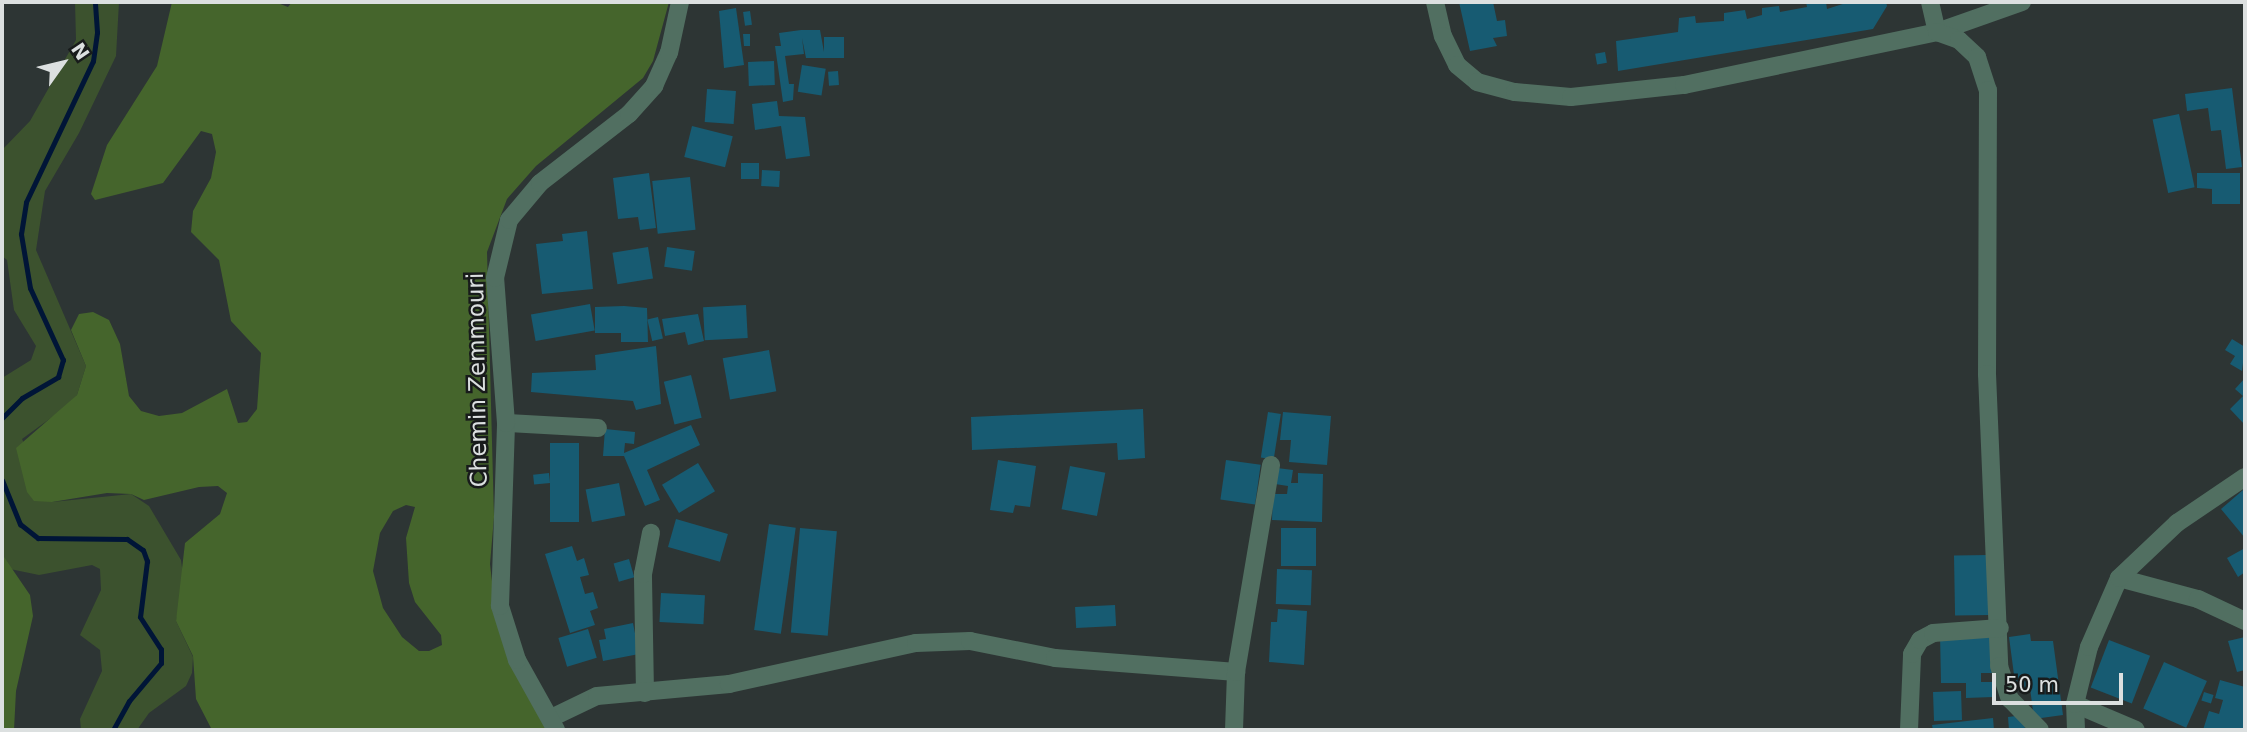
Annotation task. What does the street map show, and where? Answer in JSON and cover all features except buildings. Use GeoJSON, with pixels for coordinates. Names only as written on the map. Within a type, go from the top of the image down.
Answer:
{"type":"FeatureCollection","features":[{"type":"Feature","properties":{"kind":"street","name":"Chemin Zemmouri"},"geometry":{"type":"LineString","coordinates":[[554,724],[517,660],[500,606],[506,423],[495,278],[509,220],[540,183],[642,101],[669,53],[680,2]]}},
{"type":"Feature","properties":{"kind":"street"},"geometry":{"type":"LineString","coordinates":[[1435,2],[1443,36],[1457,65],[1477,82],[1571,97],[1684,85],[1937,32],[2022,2]]}},
{"type":"Feature","properties":{"kind":"street"},"geometry":{"type":"LineString","coordinates":[[1930,2],[1937,32]]}},
{"type":"Feature","properties":{"kind":"street"},"geometry":{"type":"LineString","coordinates":[[1937,32],[1959,40],[1977,57],[1988,90],[1987,374],[2000,628],[1999,666],[2010,699],[2040,730]]}},
{"type":"Feature","properties":{"kind":"street"},"geometry":{"type":"LineString","coordinates":[[506,423],[598,428]]}},
{"type":"Feature","properties":{"kind":"street"},"geometry":{"type":"LineString","coordinates":[[1234,730],[1236,672],[1271,465]]}},
{"type":"Feature","properties":{"kind":"street"},"geometry":{"type":"LineString","coordinates":[[2076,730],[2076,704],[2088,647],[2119,578],[2177,523],[2244,479]]}},
{"type":"Feature","properties":{"kind":"street"},"geometry":{"type":"LineString","coordinates":[[645,693],[643,574],[651,533]]}},
{"type":"Feature","properties":{"kind":"street"},"geometry":{"type":"LineString","coordinates":[[2119,578],[2198,599],[2245,621]]}},
{"type":"Feature","properties":{"kind":"street"},"geometry":{"type":"LineString","coordinates":[[1909,730],[1912,654],[1920,640],[1933,633],[2000,628]]}},
{"type":"Feature","properties":{"kind":"street"},"geometry":{"type":"LineString","coordinates":[[554,724],[597,696],[729,684],[916,643],[970,641],[1055,658],[1236,672]]}},
{"type":"Feature","properties":{"kind":"street"},"geometry":{"type":"LineString","coordinates":[[2076,704],[2136,730]]}},
{"type":"Feature","properties":{"kind":"green space"},"geometry":{"type":"Polygon","coordinates":[[[75,2],[119,2],[116,56],[79,133],[45,191],[36,250],[86,366],[77,395],[66,407],[22,439],[52,502],[131,494],[149,506],[181,560],[184,582],[176,621],[193,657],[192,673],[186,686],[149,713],[137,730],[81,730],[80,719],[102,671],[100,650],[80,635],[101,590],[100,569],[92,565],[39,575],[10,569],[2,554],[2,378],[31,360],[36,346],[14,310],[7,260],[2,256],[2,150],[30,121],[76,40],[75,2]]]}},
{"type":"Feature","properties":{"kind":"green space"},"geometry":{"type":"Polygon","coordinates":[[[172,2],[275,2],[288,7],[292,2],[669,2],[653,61],[643,78],[536,166],[507,199],[487,252],[494,517],[490,564],[496,616],[548,730],[212,730],[196,699],[193,656],[176,621],[185,543],[220,514],[227,493],[218,486],[199,487],[144,500],[131,494],[107,493],[52,502],[34,501],[27,492],[16,448],[77,395],[86,366],[71,330],[79,314],[93,312],[109,320],[120,344],[129,396],[141,411],[159,416],[182,413],[227,389],[238,423],[247,422],[257,409],[261,353],[231,321],[219,260],[191,232],[193,211],[211,178],[216,152],[212,134],[201,131],[163,183],[95,200],[91,194],[107,145],[157,66],[172,2]],[[406,505],[393,511],[380,533],[373,571],[383,608],[402,637],[419,651],[429,651],[442,645],[441,635],[415,602],[409,583],[406,538],[415,507],[406,505]]]}},
{"type":"Feature","properties":{"kind":"green space"},"geometry":{"type":"Polygon","coordinates":[[[2,554],[30,595],[33,616],[16,691],[14,730],[2,730],[2,554]]]}},
{"type":"Feature","properties":{"kind":"waterway"},"geometry":{"type":"LineString","coordinates":[[2,418],[22,398],[58,377],[63,360],[30,288],[21,234],[26,202],[93,61],[97,32],[95,2]]}},
{"type":"Feature","properties":{"kind":"waterway"},"geometry":{"type":"LineString","coordinates":[[2,480],[20,524],[38,538],[127,539],[143,550],[147,561],[140,617],[161,649],[161,663],[129,701],[113,730]]}}]}
